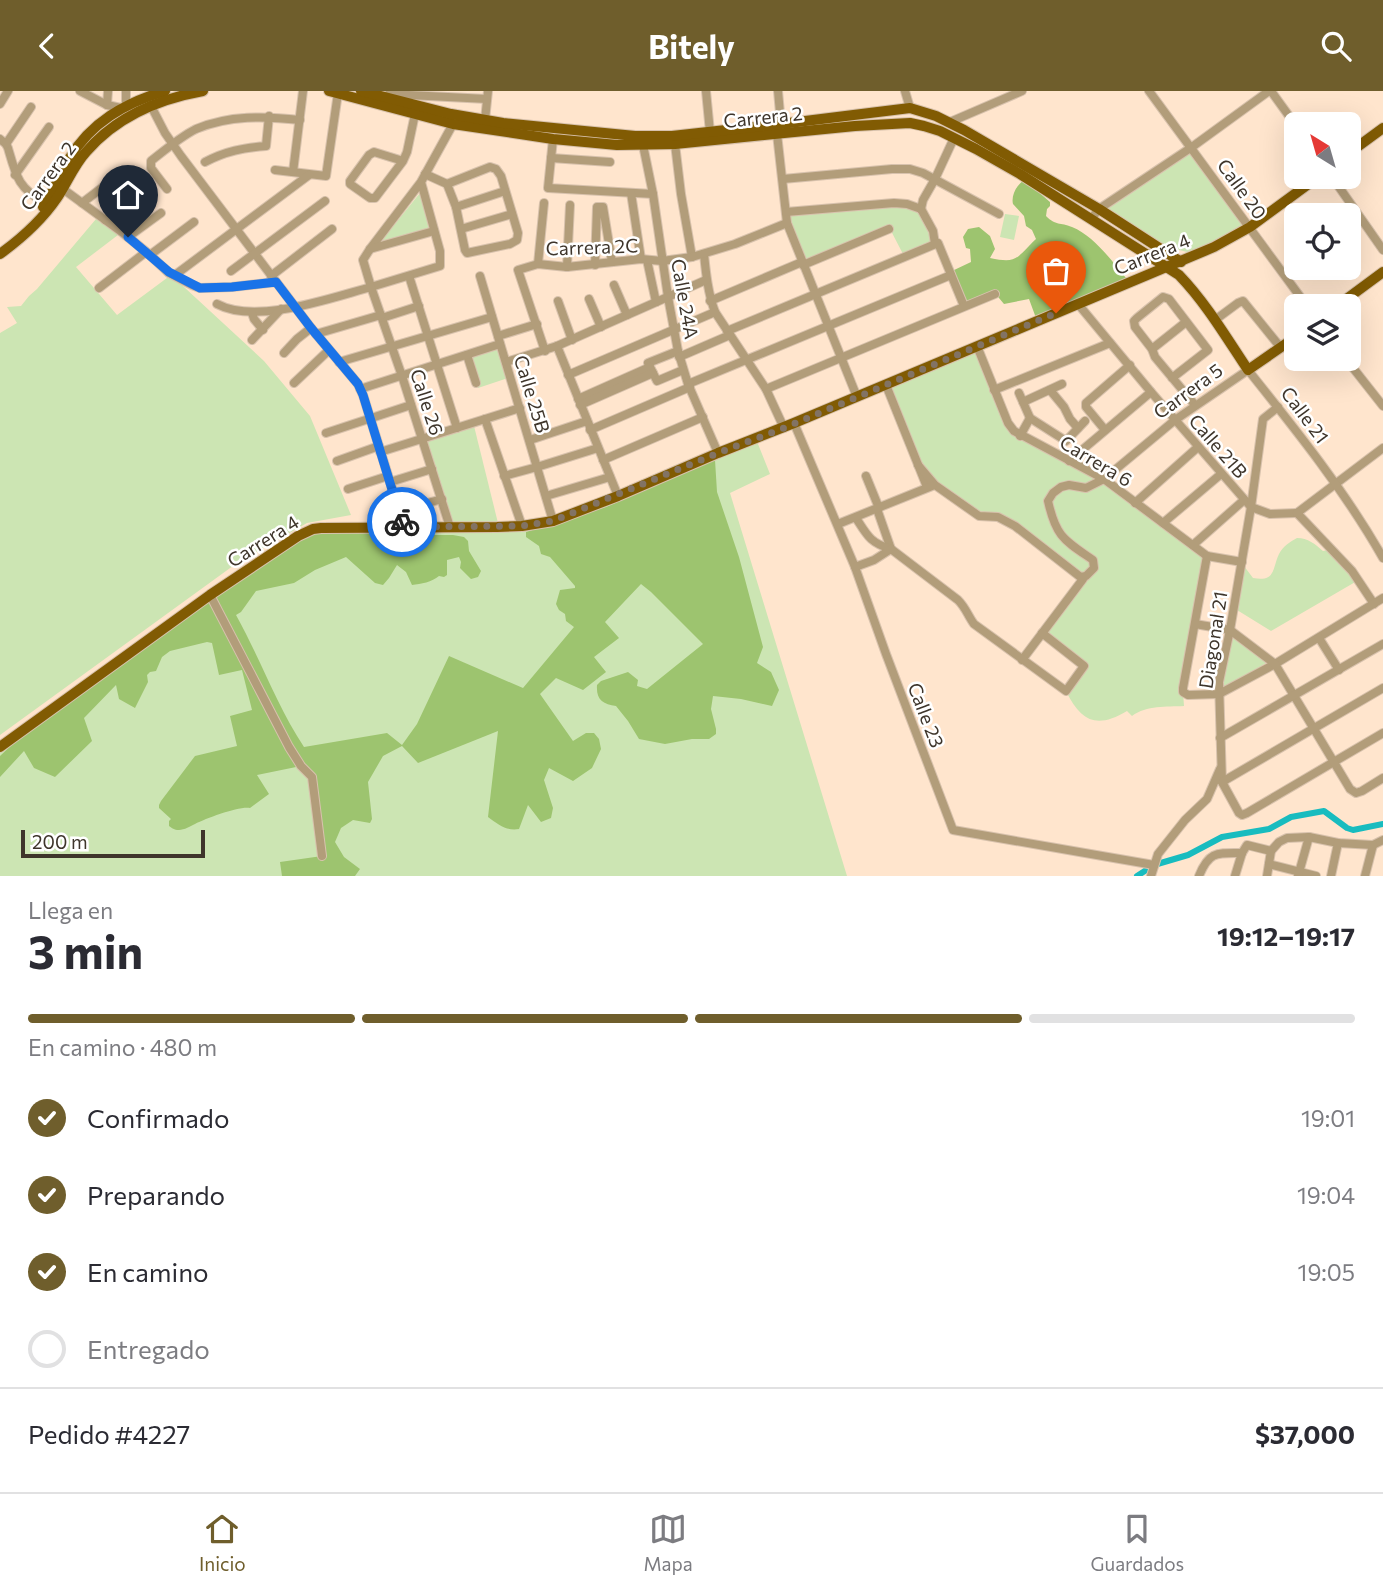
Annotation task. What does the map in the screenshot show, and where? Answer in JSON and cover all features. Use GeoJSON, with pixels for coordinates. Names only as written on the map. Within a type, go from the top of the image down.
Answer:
{"type":"FeatureCollection","features":[{"type":"Feature","properties":{"kind":"main road","name":"Carrera 2"},"geometry":{"type":"LineString","coordinates":[[0,246],[23,228],[45,203],[68,160],[98,123],[124,107],[165,91]]}},
{"type":"Feature","properties":{"kind":"main road","name":"Carrera 2"},"geometry":{"type":"LineString","coordinates":[[0,254],[19,240],[45,214],[84,154],[103,134],[139,110],[203,91]]}},
{"type":"Feature","properties":{"kind":"main road","name":"Carrera 2"},"geometry":{"type":"LineString","coordinates":[[361,91],[387,95],[446,119],[485,120],[635,136],[910,123],[932,128],[954,138],[1181,262]]}},
{"type":"Feature","properties":{"kind":"main road","name":"Carrera 2"},"geometry":{"type":"LineString","coordinates":[[333,92],[415,114],[552,139],[617,145],[676,144],[911,108],[950,123],[1095,214],[1168,266]]}},
{"type":"Feature","properties":{"kind":"main road"},"geometry":{"type":"LineString","coordinates":[[1362,143],[1383,128]]}},
{"type":"Feature","properties":{"kind":"main road","name":"Carrera 4"},"geometry":{"type":"LineString","coordinates":[[0,747],[211,595],[298,536],[313,529],[522,526],[553,521],[789,426],[1181,262],[1250,227],[1302,189]]}},
{"type":"Feature","properties":{"kind":"main road","name":"Calle 21"},"geometry":{"type":"LineString","coordinates":[[1168,266],[1191,287],[1248,370]]}},
{"type":"Feature","properties":{"kind":"main road"},"geometry":{"type":"LineString","coordinates":[[1353,294],[1383,272]]}},
{"type":"Feature","properties":{"kind":"main road","name":"Carrera 5"},"geometry":{"type":"LineString","coordinates":[[1248,370],[1284,346]]}},
{"type":"Feature","properties":{"kind":"street"},"geometry":{"type":"LineString","coordinates":[[0,104],[8,91]]}},
{"type":"Feature","properties":{"kind":"street"},"geometry":{"type":"LineString","coordinates":[[80,91],[107,105],[124,107],[126,91]]}},
{"type":"Feature","properties":{"kind":"street"},"geometry":{"type":"LineString","coordinates":[[107,105],[108,91]]}},
{"type":"Feature","properties":{"kind":"street"},"geometry":{"type":"LineString","coordinates":[[293,172],[303,91]]}},
{"type":"Feature","properties":{"kind":"street"},"geometry":{"type":"LineString","coordinates":[[706,91],[710,132]]}},
{"type":"Feature","properties":{"kind":"street"},"geometry":{"type":"LineString","coordinates":[[778,91],[787,223],[857,397]]}},
{"type":"Feature","properties":{"kind":"street"},"geometry":{"type":"LineString","coordinates":[[905,91],[911,108]]}},
{"type":"Feature","properties":{"kind":"street"},"geometry":{"type":"LineString","coordinates":[[950,123],[1022,91]]}},
{"type":"Feature","properties":{"kind":"street","name":"Calle 20"},"geometry":{"type":"LineString","coordinates":[[1149,91],[1298,294]]}},
{"type":"Feature","properties":{"kind":"street"},"geometry":{"type":"LineString","coordinates":[[1095,214],[1270,91],[1286,112]]}},
{"type":"Feature","properties":{"kind":"street"},"geometry":{"type":"LineString","coordinates":[[275,170],[326,176],[333,92]]}},
{"type":"Feature","properties":{"kind":"street"},"geometry":{"type":"LineString","coordinates":[[387,95],[487,95],[485,120]]}},
{"type":"Feature","properties":{"kind":"street"},"geometry":{"type":"LineString","coordinates":[[151,106],[172,144],[360,389],[404,527]]}},
{"type":"Feature","properties":{"kind":"street"},"geometry":{"type":"LineString","coordinates":[[31,107],[3,141],[15,174],[24,189],[45,203]]}},
{"type":"Feature","properties":{"kind":"street"},"geometry":{"type":"LineString","coordinates":[[403,161],[373,152],[349,184],[370,198],[375,198],[403,161],[415,114]]}},
{"type":"Feature","properties":{"kind":"street"},"geometry":{"type":"LineString","coordinates":[[167,189],[151,168],[151,161],[196,129],[234,118],[269,116],[300,120]]}},
{"type":"Feature","properties":{"kind":"street"},"geometry":{"type":"LineString","coordinates":[[205,162],[223,153],[266,146],[269,116]]}},
{"type":"Feature","properties":{"kind":"street"},"geometry":{"type":"LineString","coordinates":[[370,249],[423,178],[446,119]]}},
{"type":"Feature","properties":{"kind":"street"},"geometry":{"type":"LineString","coordinates":[[15,174],[49,127]]}},
{"type":"Feature","properties":{"kind":"street"},"geometry":{"type":"LineString","coordinates":[[954,138],[923,200],[922,209],[964,306]]}},
{"type":"Feature","properties":{"kind":"street"},"geometry":{"type":"LineString","coordinates":[[552,139],[548,188],[653,194]]}},
{"type":"Feature","properties":{"kind":"street"},"geometry":{"type":"LineString","coordinates":[[676,144],[692,257]]}},
{"type":"Feature","properties":{"kind":"street","name":"Calle 24A"},"geometry":{"type":"LineString","coordinates":[[643,145],[678,354],[718,453]]}},
{"type":"Feature","properties":{"kind":"street"},"geometry":{"type":"LineString","coordinates":[[551,158],[610,162]]}},
{"type":"Feature","properties":{"kind":"street"},"geometry":{"type":"LineString","coordinates":[[423,178],[447,184],[490,167],[496,169],[501,176],[518,233],[517,240],[510,244],[467,253],[456,207],[447,184]]}},
{"type":"Feature","properties":{"kind":"street"},"geometry":{"type":"LineString","coordinates":[[783,179],[916,170],[999,214]]}},
{"type":"Feature","properties":{"kind":"street"},"geometry":{"type":"LineString","coordinates":[[82,203],[120,174]]}},
{"type":"Feature","properties":{"kind":"street"},"geometry":{"type":"LineString","coordinates":[[175,275],[309,175]]}},
{"type":"Feature","properties":{"kind":"street"},"geometry":{"type":"LineString","coordinates":[[217,304],[252,313],[282,309],[371,287],[440,266],[440,251],[423,178]]}},
{"type":"Feature","properties":{"kind":"street"},"geometry":{"type":"LineString","coordinates":[[63,189],[128,237],[169,272],[200,288],[232,287],[273,279],[332,229]]}},
{"type":"Feature","properties":{"kind":"street"},"geometry":{"type":"LineString","coordinates":[[1340,189],[1383,250]]}},
{"type":"Feature","properties":{"kind":"street"},"geometry":{"type":"LineString","coordinates":[[105,220],[143,191]]}},
{"type":"Feature","properties":{"kind":"street"},"geometry":{"type":"LineString","coordinates":[[456,207],[505,191]]}},
{"type":"Feature","properties":{"kind":"street"},"geometry":{"type":"LineString","coordinates":[[631,193],[656,302]]}},
{"type":"Feature","properties":{"kind":"street"},"geometry":{"type":"LineString","coordinates":[[231,271],[325,201]]}},
{"type":"Feature","properties":{"kind":"street"},"geometry":{"type":"LineString","coordinates":[[538,264],[544,203]]}},
{"type":"Feature","properties":{"kind":"street"},"geometry":{"type":"LineString","coordinates":[[786,212],[894,203],[922,209]]}},
{"type":"Feature","properties":{"kind":"street"},"geometry":{"type":"LineString","coordinates":[[567,267],[570,205]]}},
{"type":"Feature","properties":{"kind":"street"},"geometry":{"type":"LineString","coordinates":[[595,265],[597,207],[603,207],[612,262]]}},
{"type":"Feature","properties":{"kind":"street"},"geometry":{"type":"LineString","coordinates":[[128,237],[161,212]]}},
{"type":"Feature","properties":{"kind":"street"},"geometry":{"type":"LineString","coordinates":[[461,229],[512,214]]}},
{"type":"Feature","properties":{"kind":"street"},"geometry":{"type":"LineString","coordinates":[[99,288],[194,222]]}},
{"type":"Feature","properties":{"kind":"street","name":"Carrera 2C"},"geometry":{"type":"LineString","coordinates":[[537,324],[518,270],[538,264],[567,267],[692,257],[735,244],[787,223]]}},
{"type":"Feature","properties":{"kind":"street"},"geometry":{"type":"LineString","coordinates":[[710,301],[889,229]]}},
{"type":"Feature","properties":{"kind":"street"},"geometry":{"type":"LineString","coordinates":[[370,249],[434,231]]}},
{"type":"Feature","properties":{"kind":"street"},"geometry":{"type":"LineString","coordinates":[[683,370],[657,380],[648,363],[678,354],[936,243]]}},
{"type":"Feature","properties":{"kind":"street","name":"Calle 26"},"geometry":{"type":"LineString","coordinates":[[370,249],[363,260],[450,527]]}},
{"type":"Feature","properties":{"kind":"street","name":"Calle 23"},"geometry":{"type":"LineString","coordinates":[[704,254],[706,280],[715,313],[789,426],[838,524],[953,830],[1154,865]]}},
{"type":"Feature","properties":{"kind":"street"},"geometry":{"type":"LineString","coordinates":[[530,440],[588,425],[689,386],[747,359],[951,275]]}},
{"type":"Feature","properties":{"kind":"street"},"geometry":{"type":"LineString","coordinates":[[409,276],[457,428]]}},
{"type":"Feature","properties":{"kind":"street","name":"Calle 25B"},"geometry":{"type":"LineString","coordinates":[[480,276],[553,521]]}},
{"type":"Feature","properties":{"kind":"street"},"geometry":{"type":"LineString","coordinates":[[506,362],[557,347],[706,280]]}},
{"type":"Feature","properties":{"kind":"street"},"geometry":{"type":"LineString","coordinates":[[614,285],[627,315]]}},
{"type":"Feature","properties":{"kind":"street"},"geometry":{"type":"LineString","coordinates":[[765,389],[995,294]]}},
{"type":"Feature","properties":{"kind":"street"},"geometry":{"type":"LineString","coordinates":[[1172,377],[1208,350],[1169,299],[1163,297],[1134,321],[1135,327],[1155,357],[1195,405]]}},
{"type":"Feature","properties":{"kind":"street"},"geometry":{"type":"LineString","coordinates":[[589,299],[601,327]]}},
{"type":"Feature","properties":{"kind":"street"},"geometry":{"type":"LineString","coordinates":[[558,301],[572,340]]}},
{"type":"Feature","properties":{"kind":"street"},"geometry":{"type":"LineString","coordinates":[[1214,320],[1243,301],[1281,348]]}},
{"type":"Feature","properties":{"kind":"street","name":"Calle 21B"},"geometry":{"type":"LineString","coordinates":[[1078,304],[1251,507]]}},
{"type":"Feature","properties":{"kind":"street"},"geometry":{"type":"LineString","coordinates":[[284,353],[297,339],[313,331],[419,306]]}},
{"type":"Feature","properties":{"kind":"street"},"geometry":{"type":"LineString","coordinates":[[252,340],[282,309]]}},
{"type":"Feature","properties":{"kind":"street"},"geometry":{"type":"LineString","coordinates":[[252,313],[263,330]]}},
{"type":"Feature","properties":{"kind":"street"},"geometry":{"type":"LineString","coordinates":[[568,375],[715,313]]}},
{"type":"Feature","properties":{"kind":"street"},"geometry":{"type":"LineString","coordinates":[[339,362],[492,317]]}},
{"type":"Feature","properties":{"kind":"street"},"geometry":{"type":"LineString","coordinates":[[1152,349],[1186,322]]}},
{"type":"Feature","properties":{"kind":"street"},"geometry":{"type":"LineString","coordinates":[[360,389],[467,355],[537,324],[545,351]]}},
{"type":"Feature","properties":{"kind":"street"},"geometry":{"type":"LineString","coordinates":[[994,390],[1110,343]]}},
{"type":"Feature","properties":{"kind":"street","name":"Carrera 6"},"geometry":{"type":"LineString","coordinates":[[977,346],[1008,423],[1020,436],[1104,479],[1207,556],[1242,562]]}},
{"type":"Feature","properties":{"kind":"street"},"geometry":{"type":"LineString","coordinates":[[557,347],[618,496]]}},
{"type":"Feature","properties":{"kind":"street"},"geometry":{"type":"LineString","coordinates":[[294,383],[329,350]]}},
{"type":"Feature","properties":{"kind":"street"},"geometry":{"type":"LineString","coordinates":[[467,355],[475,383]]}},
{"type":"Feature","properties":{"kind":"street"},"geometry":{"type":"LineString","coordinates":[[1105,430],[1086,404],[1129,365]]}},
{"type":"Feature","properties":{"kind":"street"},"geometry":{"type":"LineString","coordinates":[[579,402],[652,370]]}},
{"type":"Feature","properties":{"kind":"street","name":"Carrera 5"},"geometry":{"type":"LineString","coordinates":[[1104,479],[1175,419],[1248,370]]}},
{"type":"Feature","properties":{"kind":"street","name":"Calle 21"},"geometry":{"type":"LineString","coordinates":[[1248,370],[1380,545],[1383,558]]}},
{"type":"Feature","properties":{"kind":"street"},"geometry":{"type":"LineString","coordinates":[[1355,371],[1383,406]]}},
{"type":"Feature","properties":{"kind":"street"},"geometry":{"type":"LineString","coordinates":[[1050,390],[1070,419],[1081,424],[1066,441],[1030,418],[1021,398],[1062,384]]}},
{"type":"Feature","properties":{"kind":"street"},"geometry":{"type":"LineString","coordinates":[[886,385],[918,465],[931,486],[979,516],[998,517],[1015,526],[1082,578]]}},
{"type":"Feature","properties":{"kind":"street"},"geometry":{"type":"LineString","coordinates":[[1069,461],[1151,392]]}},
{"type":"Feature","properties":{"kind":"street"},"geometry":{"type":"LineString","coordinates":[[326,433],[411,405]]}},
{"type":"Feature","properties":{"kind":"street","name":"Diagonal 21"},"geometry":{"type":"LineString","coordinates":[[1278,407],[1263,419],[1242,562],[1219,681],[1222,782],[1242,815],[1334,762]]}},
{"type":"Feature","properties":{"kind":"street"},"geometry":{"type":"LineString","coordinates":[[337,461],[422,439],[520,408]]}},
{"type":"Feature","properties":{"kind":"street"},"geometry":{"type":"LineString","coordinates":[[603,460],[703,417]]}},
{"type":"Feature","properties":{"kind":"street"},"geometry":{"type":"LineString","coordinates":[[487,418],[522,526]]}},
{"type":"Feature","properties":{"kind":"street"},"geometry":{"type":"LineString","coordinates":[[1020,436],[1030,418]]}},
{"type":"Feature","properties":{"kind":"street"},"geometry":{"type":"LineString","coordinates":[[1135,503],[1198,447]]}},
{"type":"Feature","properties":{"kind":"street"},"geometry":{"type":"LineString","coordinates":[[506,475],[598,448]]}},
{"type":"Feature","properties":{"kind":"street"},"geometry":{"type":"LineString","coordinates":[[1251,507],[1270,514],[1297,513],[1383,448]]}},
{"type":"Feature","properties":{"kind":"street"},"geometry":{"type":"LineString","coordinates":[[348,489],[432,469]]}},
{"type":"Feature","properties":{"kind":"street"},"geometry":{"type":"LineString","coordinates":[[1163,523],[1221,474]]}},
{"type":"Feature","properties":{"kind":"street"},"geometry":{"type":"LineString","coordinates":[[866,476],[891,549]]}},
{"type":"Feature","properties":{"kind":"street"},"geometry":{"type":"LineString","coordinates":[[546,496],[610,477]]}},
{"type":"Feature","properties":{"kind":"street"},"geometry":{"type":"LineString","coordinates":[[1022,660],[1082,578],[1094,568],[1093,560],[1063,538],[1052,520],[1048,501],[1061,487],[1069,485],[1086,488],[1104,479]]}},
{"type":"Feature","properties":{"kind":"street"},"geometry":{"type":"LineString","coordinates":[[838,524],[931,486]]}},
{"type":"Feature","properties":{"kind":"street"},"geometry":{"type":"LineString","coordinates":[[399,511],[442,499]]}},
{"type":"Feature","properties":{"kind":"street"},"geometry":{"type":"LineString","coordinates":[[1192,545],[1244,500]]}},
{"type":"Feature","properties":{"kind":"street"},"geometry":{"type":"LineString","coordinates":[[1297,513],[1352,571],[1374,604]]}},
{"type":"Feature","properties":{"kind":"street"},"geometry":{"type":"LineString","coordinates":[[856,518],[869,538],[891,549],[958,600],[966,607],[974,624],[1066,691],[1084,666],[1042,633]]}},
{"type":"Feature","properties":{"kind":"street"},"geometry":{"type":"LineString","coordinates":[[855,567],[874,560],[891,549]]}},
{"type":"Feature","properties":{"kind":"street"},"geometry":{"type":"LineString","coordinates":[[1207,556],[1183,692],[1188,695],[1219,694],[1275,664],[1383,599]]}},
{"type":"Feature","properties":{"kind":"street"},"geometry":{"type":"LineString","coordinates":[[211,595],[289,747],[312,777],[322,856]]}},
{"type":"Feature","properties":{"kind":"street"},"geometry":{"type":"LineString","coordinates":[[1195,624],[1230,630],[1275,664],[1350,789],[1356,793],[1383,778]]}},
{"type":"Feature","properties":{"kind":"street"},"geometry":{"type":"LineString","coordinates":[[1319,638],[1339,670]]}},
{"type":"Feature","properties":{"kind":"street"},"geometry":{"type":"LineString","coordinates":[[1220,738],[1383,644]]}},
{"type":"Feature","properties":{"kind":"street"},"geometry":{"type":"LineString","coordinates":[[1222,782],[1383,688]]}},
{"type":"Feature","properties":{"kind":"street"},"geometry":{"type":"LineString","coordinates":[[1334,762],[1383,733]]}},
{"type":"Feature","properties":{"kind":"street"},"geometry":{"type":"LineString","coordinates":[[1151,876],[1158,855],[1185,820],[1207,799],[1222,767]]}},
{"type":"Feature","properties":{"kind":"street"},"geometry":{"type":"LineString","coordinates":[[1299,874],[1309,837]]}},
{"type":"Feature","properties":{"kind":"street"},"geometry":{"type":"LineString","coordinates":[[1267,876],[1271,851],[1287,838],[1309,837],[1338,843],[1373,845],[1383,840]]}},
{"type":"Feature","properties":{"kind":"street"},"geometry":{"type":"LineString","coordinates":[[1331,876],[1338,843]]}},
{"type":"Feature","properties":{"kind":"street"},"geometry":{"type":"LineString","coordinates":[[1235,876],[1247,845],[1271,851]]}},
{"type":"Feature","properties":{"kind":"street"},"geometry":{"type":"LineString","coordinates":[[1365,876],[1373,845]]}},
{"type":"Feature","properties":{"kind":"street"},"geometry":{"type":"LineString","coordinates":[[1199,876],[1208,859],[1221,853],[1242,853]]}},
{"type":"Feature","properties":{"kind":"street"},"geometry":{"type":"LineString","coordinates":[[1269,864],[1299,874],[1317,876]]}},
{"type":"Feature","properties":{"kind":"green space"},"geometry":{"type":"Polygon","coordinates":[[[1190,152],[1244,225],[1212,245],[1187,252],[1164,246],[1106,210],[1190,152]]]}},
{"type":"Feature","properties":{"kind":"green space"},"geometry":{"type":"Polygon","coordinates":[[[1023,181],[1050,202],[1046,216],[1088,236],[1126,278],[1036,318],[1029,299],[1004,304],[994,292],[965,304],[952,271],[971,262],[970,249],[966,248],[963,237],[968,229],[979,227],[990,236],[995,249],[990,258],[999,260],[1016,258],[1036,239],[1032,230],[1026,226],[1024,216],[1013,204],[1015,191],[1023,181]]]}},
{"type":"Feature","properties":{"kind":"green space"},"geometry":{"type":"Polygon","coordinates":[[[420,193],[432,229],[383,243],[382,240],[420,193]]]}},
{"type":"Feature","properties":{"kind":"green space"},"geometry":{"type":"Polygon","coordinates":[[[904,206],[919,211],[933,243],[903,254],[889,227],[804,261],[791,230],[789,216],[904,206]]]}},
{"type":"Feature","properties":{"kind":"green space"},"geometry":{"type":"Polygon","coordinates":[[[1005,214],[1019,216],[1014,240],[1000,237],[1005,214]]]}},
{"type":"Feature","properties":{"kind":"green space"},"geometry":{"type":"Polygon","coordinates":[[[96,219],[118,235],[76,267],[117,315],[171,275],[264,361],[310,416],[351,515],[307,523],[237,563],[0,735],[0,333],[17,323],[7,307],[21,306],[96,219]]]}},
{"type":"Feature","properties":{"kind":"green space"},"geometry":{"type":"Polygon","coordinates":[[[499,346],[508,378],[478,388],[469,355],[499,346]]]}},
{"type":"Feature","properties":{"kind":"green space"},"geometry":{"type":"Polygon","coordinates":[[[977,346],[1008,423],[1104,479],[1207,556],[1183,692],[1184,706],[1150,708],[1132,716],[1127,711],[1098,721],[1084,716],[1066,691],[1084,666],[1042,633],[1083,579],[1015,526],[987,518],[963,504],[918,465],[886,385],[977,346]]]}},
{"type":"Feature","properties":{"kind":"green space"},"geometry":{"type":"Polygon","coordinates":[[[474,426],[498,523],[453,523],[427,441],[474,426]]]}},
{"type":"Feature","properties":{"kind":"green space"},"geometry":{"type":"Polygon","coordinates":[[[756,439],[770,474],[730,493],[847,876],[0,876],[0,747],[321,528],[522,526],[618,496],[719,459],[719,454],[756,439]]]}},
{"type":"Feature","properties":{"kind":"green space"},"geometry":{"type":"Polygon","coordinates":[[[715,460],[717,492],[739,557],[763,647],[757,663],[771,672],[779,690],[772,706],[713,696],[711,709],[716,734],[709,739],[665,744],[639,739],[616,706],[599,698],[597,685],[601,681],[628,672],[638,680],[637,686],[647,689],[703,644],[641,584],[605,622],[619,638],[594,657],[606,672],[583,690],[556,678],[540,694],[573,741],[586,733],[594,733],[599,739],[601,749],[592,768],[573,781],[549,768],[544,780],[553,808],[551,818],[541,822],[528,805],[519,829],[506,828],[488,817],[498,731],[418,763],[402,746],[383,756],[368,782],[372,819],[370,823],[353,820],[341,828],[335,842],[344,857],[360,869],[355,876],[282,876],[280,862],[322,856],[312,777],[301,766],[257,775],[269,794],[250,808],[223,813],[183,829],[173,829],[169,826],[171,819],[159,808],[161,801],[195,756],[237,746],[230,716],[252,710],[242,670],[219,675],[212,643],[207,642],[170,651],[162,657],[156,671],[147,675],[148,682],[135,708],[119,699],[116,685],[84,718],[92,741],[55,777],[34,768],[24,751],[0,777],[0,756],[40,718],[210,595],[321,528],[404,527],[432,535],[464,537],[481,571],[478,577],[471,579],[460,568],[459,557],[447,560],[447,575],[444,577],[439,576],[412,585],[406,572],[397,565],[383,585],[375,583],[346,557],[315,570],[294,583],[256,591],[236,615],[285,715],[304,747],[387,733],[402,745],[417,724],[449,656],[523,688],[574,627],[566,621],[565,614],[556,604],[560,590],[575,586],[550,557],[541,554],[539,546],[526,537],[526,532],[606,507],[715,460]]]}},
{"type":"Feature","properties":{"kind":"green space"},"geometry":{"type":"Polygon","coordinates":[[[1297,538],[1308,540],[1323,551],[1328,550],[1357,581],[1271,631],[1237,610],[1244,566],[1253,578],[1266,578],[1272,573],[1281,551],[1297,538]]]}},
{"type":"Feature","properties":{"kind":"green space"},"geometry":{"type":"Polygon","coordinates":[[[1231,633],[1268,662],[1221,690],[1231,633]]]}},
{"type":"Feature","properties":{"kind":"waterway"},"geometry":{"type":"LineString","coordinates":[[1137,876],[1154,865],[1188,855],[1222,837],[1269,829],[1291,817],[1324,811],[1353,830],[1383,824]]}},
{"type":"Feature","properties":{"kind":"way so far"},"geometry":{"type":"LineString","coordinates":[[402,522],[404,527],[497,527],[553,521],[784,428],[1056,313]]}},
{"type":"Feature","properties":{"kind":"route"},"geometry":{"type":"LineString","coordinates":[[128,237],[169,272],[200,288],[276,282],[358,384],[402,522]]}}]}
